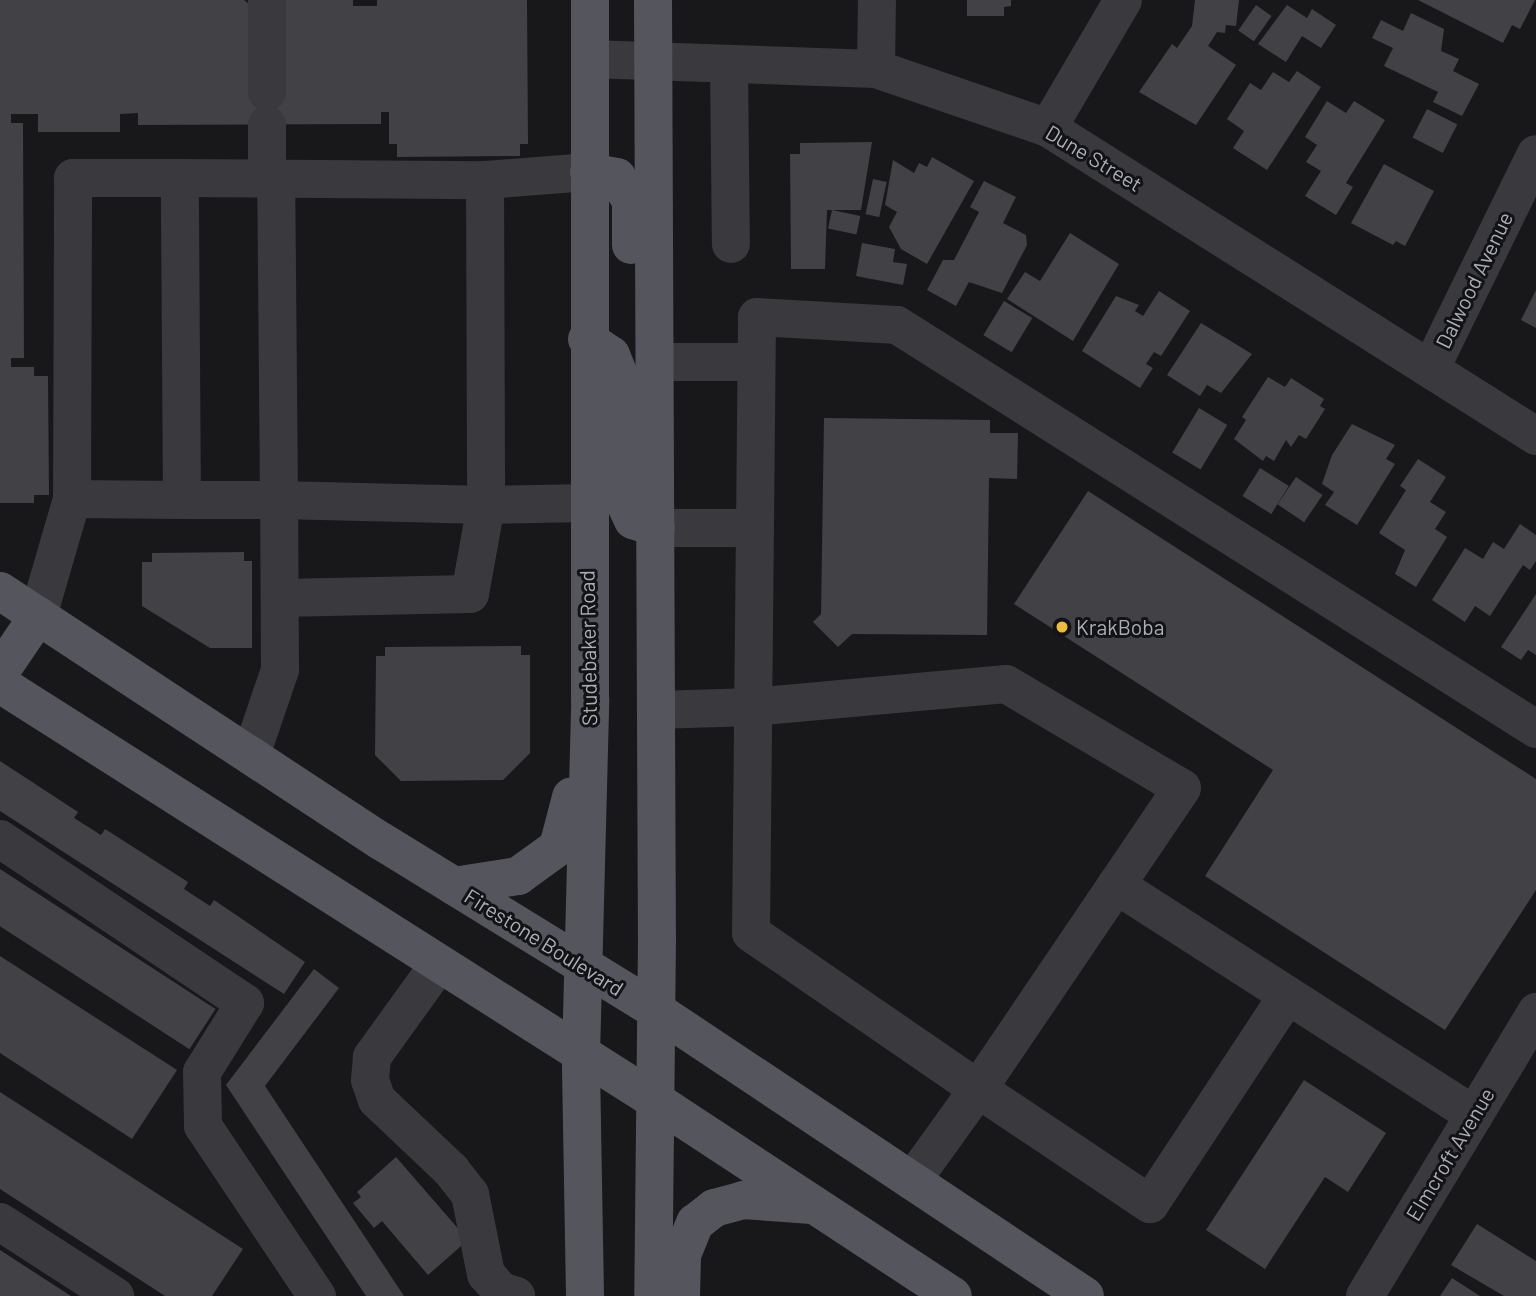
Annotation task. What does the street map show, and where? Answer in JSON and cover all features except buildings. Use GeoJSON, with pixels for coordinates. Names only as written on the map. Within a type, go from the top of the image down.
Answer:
{"type":"FeatureCollection","features":[{"type":"Feature","properties":{"kind":"main road","name":"Studebaker Road"},"geometry":{"type":"LineString","coordinates":[[584,1296],[581,1055],[590,700],[587,339],[590,0]]}},
{"type":"Feature","properties":{"kind":"main road"},"geometry":{"type":"LineString","coordinates":[[653,0],[657,1011],[653,1296]]}},
{"type":"Feature","properties":{"kind":"main road"},"geometry":{"type":"LineString","coordinates":[[589,172],[617,177],[631,201],[631,317],[634,335],[655,362]]}},
{"type":"Feature","properties":{"kind":"main road"},"geometry":{"type":"LineString","coordinates":[[587,339],[611,355],[622,382],[624,501],[633,520],[656,528]]}},
{"type":"Feature","properties":{"kind":"main road","name":"Firestone Boulevard"},"geometry":{"type":"LineString","coordinates":[[0,591],[454,886],[657,1011],[1085,1296]]}},
{"type":"Feature","properties":{"kind":"main road"},"geometry":{"type":"LineString","coordinates":[[0,672],[38,616]]}},
{"type":"Feature","properties":{"kind":"main road"},"geometry":{"type":"LineString","coordinates":[[0,684],[656,1101],[953,1296]]}},
{"type":"Feature","properties":{"kind":"main road"},"geometry":{"type":"LineString","coordinates":[[454,886],[518,876],[558,847],[570,806],[573,717],[590,700]]}},
{"type":"Feature","properties":{"kind":"main road"},"geometry":{"type":"LineString","coordinates":[[681,1296],[682,1255],[695,1223],[713,1208],[743,1200],[814,1205]]}},
{"type":"Feature","properties":{"kind":"street"},"geometry":{"type":"LineString","coordinates":[[251,755],[280,670],[279,500],[272,179],[267,108],[267,0]]}},
{"type":"Feature","properties":{"kind":"street"},"geometry":{"type":"LineString","coordinates":[[876,69],[877,0]]}},
{"type":"Feature","properties":{"kind":"street"},"geometry":{"type":"LineString","coordinates":[[1048,128],[1123,0]]}},
{"type":"Feature","properties":{"kind":"street","name":"Dune Street"},"geometry":{"type":"LineString","coordinates":[[590,59],[876,69],[1048,128],[1536,436]]}},
{"type":"Feature","properties":{"kind":"street"},"geometry":{"type":"LineString","coordinates":[[729,64],[731,244]]}},
{"type":"Feature","properties":{"kind":"street","name":"Dalwood Avenue"},"geometry":{"type":"LineString","coordinates":[[1431,368],[1536,154]]}},
{"type":"Feature","properties":{"kind":"street"},"geometry":{"type":"LineString","coordinates":[[38,616],[72,499],[74,178],[485,180],[589,172]]}},
{"type":"Feature","properties":{"kind":"street"},"geometry":{"type":"LineString","coordinates":[[180,178],[182,500]]}},
{"type":"Feature","properties":{"kind":"street"},"geometry":{"type":"LineString","coordinates":[[280,598],[470,594],[486,505],[485,180]]}},
{"type":"Feature","properties":{"kind":"street"},"geometry":{"type":"LineString","coordinates":[[1288,995],[1150,1204],[751,933],[757,317],[897,325],[1536,729]]}},
{"type":"Feature","properties":{"kind":"street"},"geometry":{"type":"LineString","coordinates":[[655,362],[756,362]]}},
{"type":"Feature","properties":{"kind":"street"},"geometry":{"type":"LineString","coordinates":[[72,499],[486,505],[587,503]]}},
{"type":"Feature","properties":{"kind":"street"},"geometry":{"type":"LineString","coordinates":[[656,528],[755,528]]}},
{"type":"Feature","properties":{"kind":"street"},"geometry":{"type":"LineString","coordinates":[[656,710],[753,707],[1006,684],[1182,788],[978,1089],[912,1181]]}},
{"type":"Feature","properties":{"kind":"street"},"geometry":{"type":"LineString","coordinates":[[0,839],[244,1003],[202,1072],[203,1126],[317,1296]]}},
{"type":"Feature","properties":{"kind":"street"},"geometry":{"type":"LineString","coordinates":[[1116,885],[1474,1115]]}},
{"type":"Feature","properties":{"kind":"street"},"geometry":{"type":"LineString","coordinates":[[439,964],[372,1056],[370,1080],[377,1100],[451,1170],[470,1194],[486,1274],[501,1292],[516,1296]]}},
{"type":"Feature","properties":{"kind":"street","name":"Elmcroft Avenue"},"geometry":{"type":"LineString","coordinates":[[1365,1296],[1536,1012]]}},
{"type":"Feature","properties":{"kind":"street"},"geometry":{"type":"LineString","coordinates":[[0,1222],[115,1296]]}},
{"type":"Feature","properties":{"kind":"place","name":"KrakBoba"},"geometry":{"type":"Point","coordinates":[1062,627]}}]}
